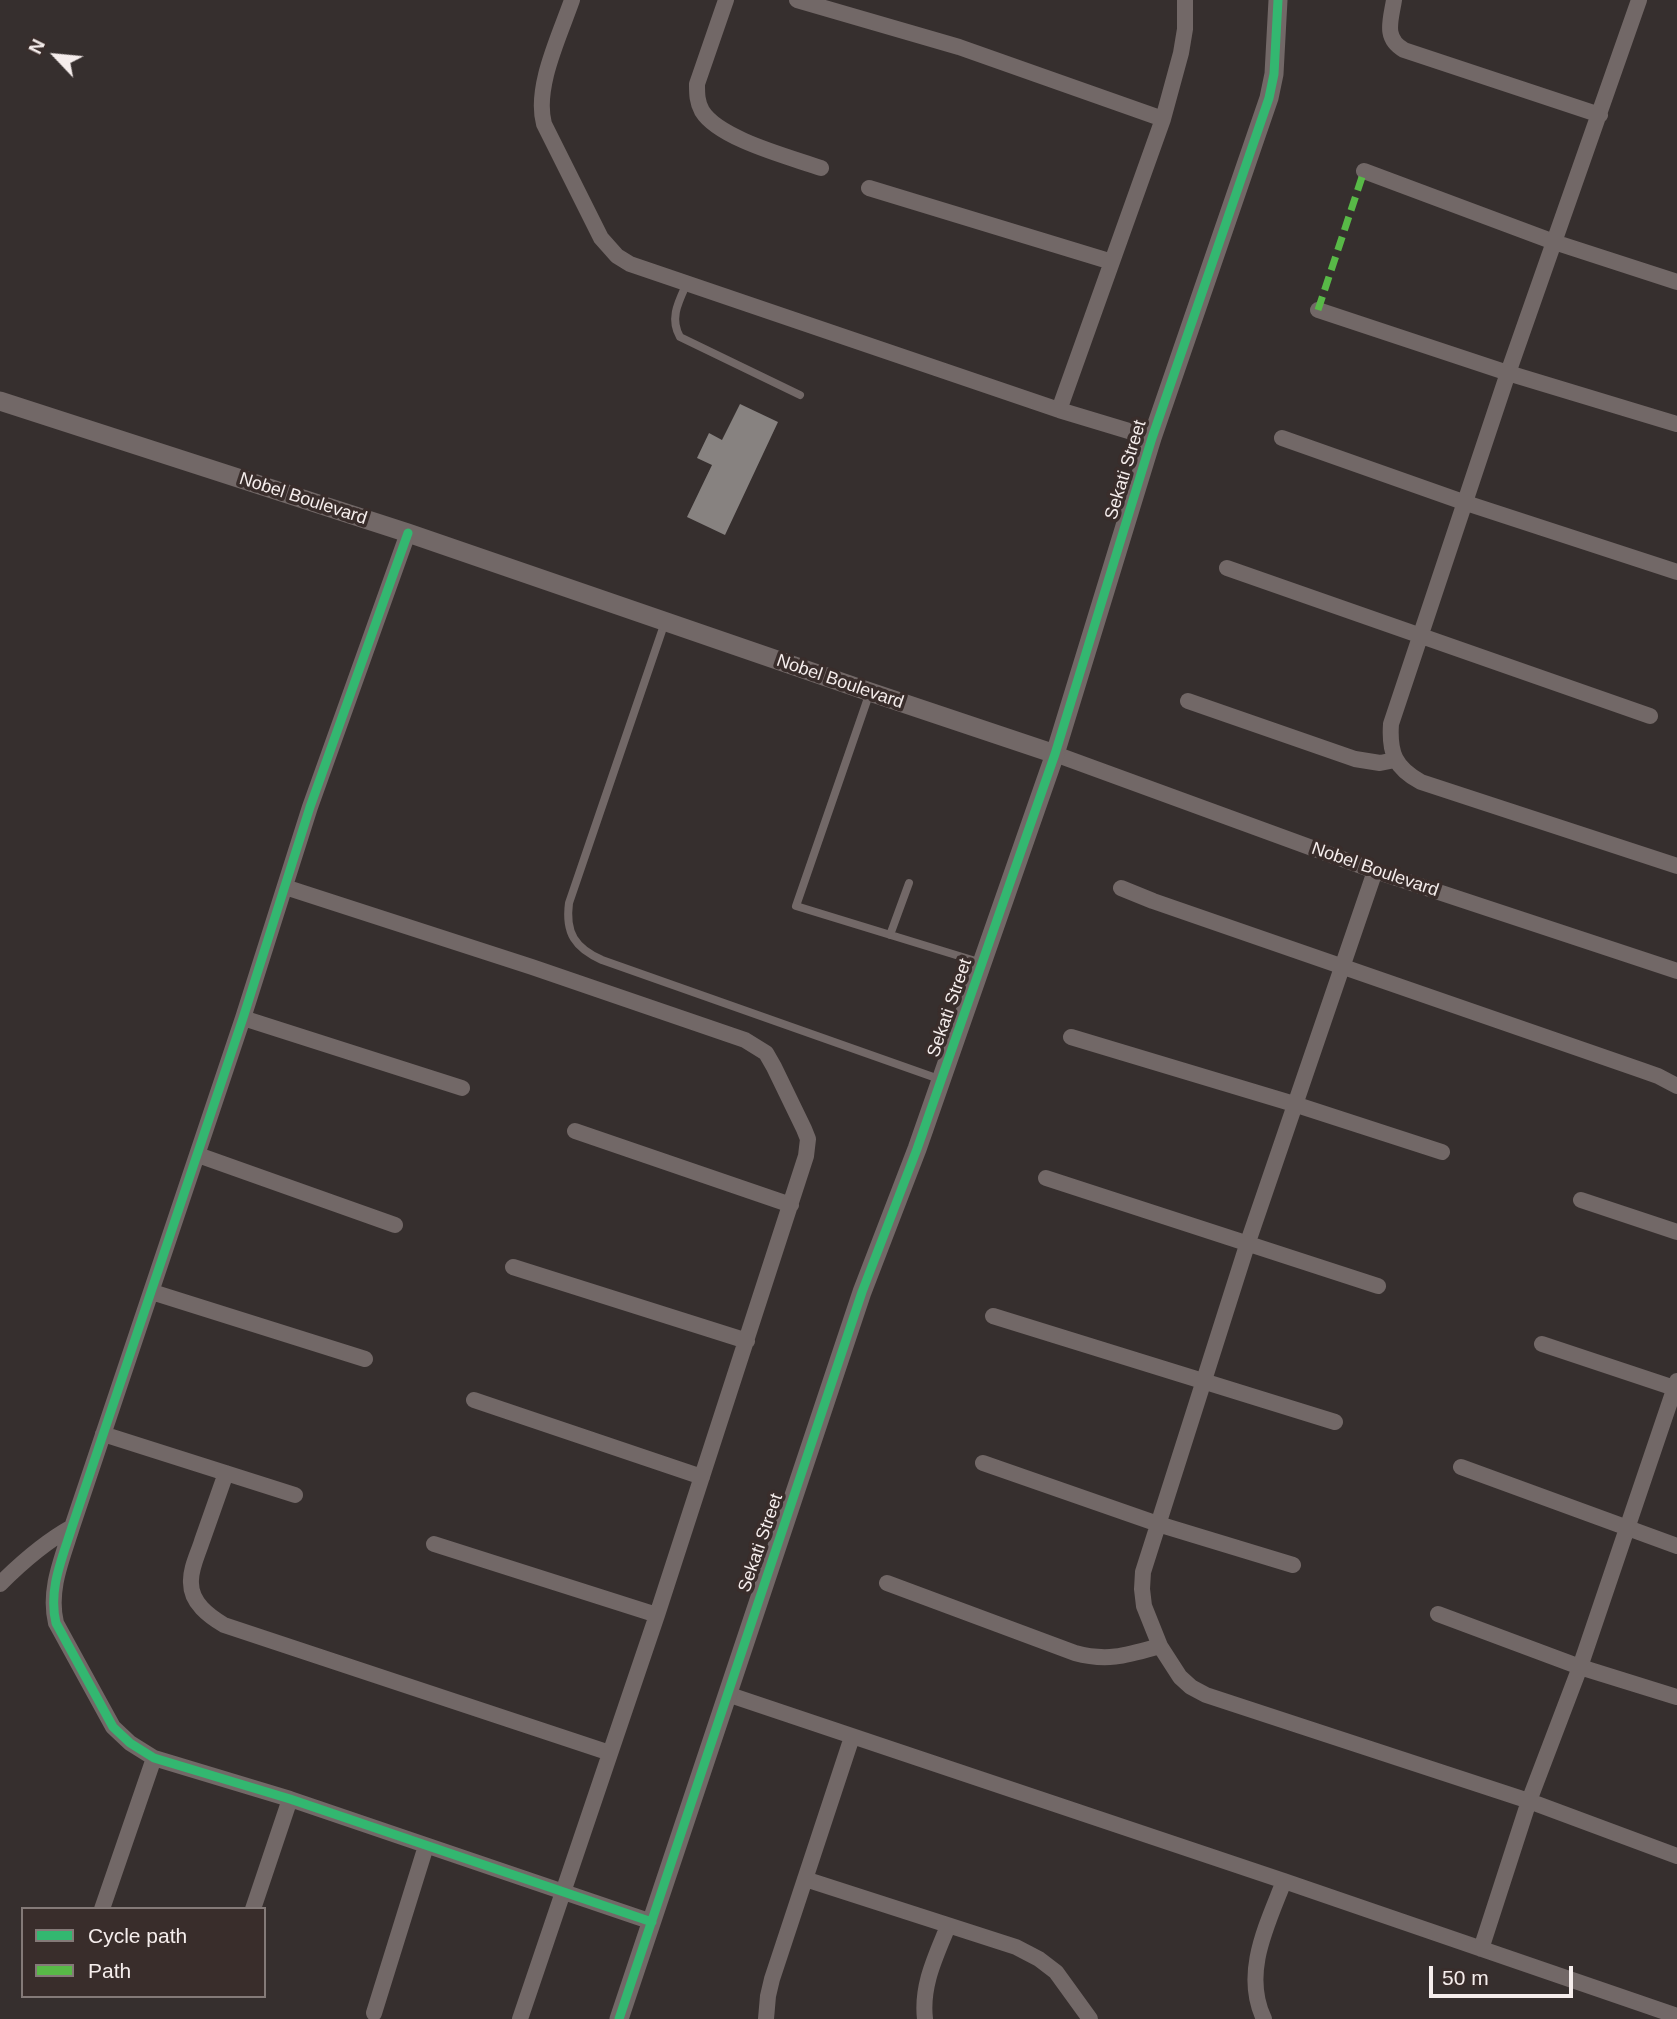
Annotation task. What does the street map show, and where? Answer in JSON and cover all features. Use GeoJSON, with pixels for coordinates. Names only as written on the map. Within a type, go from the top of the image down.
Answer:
{"type":"FeatureCollection","features":[{"type":"Feature","properties":{"kind":"street"},"geometry":{"type":"LineString","coordinates":[[572,0],[543,84],[540,111],[601,238],[617,256],[630,264],[1059,410],[1152,438]]}},
{"type":"Feature","properties":{"kind":"street"},"geometry":{"type":"LineString","coordinates":[[726,0],[697,85],[697,99],[703,113],[713,123],[741,139],[821,168]]}},
{"type":"Feature","properties":{"kind":"street"},"geometry":{"type":"LineString","coordinates":[[797,0],[959,47],[1163,119]]}},
{"type":"Feature","properties":{"kind":"street"},"geometry":{"type":"LineString","coordinates":[[1059,410],[1163,119],[1181,53],[1185,29],[1185,0]]}},
{"type":"Feature","properties":{"kind":"street","name":"Sekati Street"},"geometry":{"type":"LineString","coordinates":[[619,2019],[862,1292],[942,1080],[1055,754],[1152,438],[1269,98],[1275,74],[1278,0]]}},
{"type":"Feature","properties":{"kind":"street"},"geometry":{"type":"LineString","coordinates":[[1394,0],[1390,31],[1394,42],[1404,50],[1600,115]]}},
{"type":"Feature","properties":{"kind":"street"},"geometry":{"type":"LineString","coordinates":[[1639,0],[1508,373],[1391,724],[1390,746],[1402,769],[1421,782],[1677,866]]}},
{"type":"Feature","properties":{"kind":"street"},"geometry":{"type":"LineString","coordinates":[[1364,171],[1554,242],[1677,282]]}},
{"type":"Feature","properties":{"kind":"street"},"geometry":{"type":"LineString","coordinates":[[869,188],[1112,262]]}},
{"type":"Feature","properties":{"kind":"street"},"geometry":{"type":"LineString","coordinates":[[1318,310],[1508,373],[1677,424]]}},
{"type":"Feature","properties":{"kind":"street","name":"Nobel Boulevard"},"geometry":{"type":"LineString","coordinates":[[0,401],[408,533],[1055,754],[1374,871],[1677,971]]}},
{"type":"Feature","properties":{"kind":"street"},"geometry":{"type":"LineString","coordinates":[[1282,438],[1466,503],[1677,572]]}},
{"type":"Feature","properties":{"kind":"street"},"geometry":{"type":"LineString","coordinates":[[408,533],[310,807],[198,1155],[72,1527],[53,1594],[53,1611],[56,1623],[103,1713],[113,1727],[154,1758],[290,1800],[652,1922]]}},
{"type":"Feature","properties":{"kind":"street"},"geometry":{"type":"LineString","coordinates":[[1227,568],[1650,716]]}},
{"type":"Feature","properties":{"kind":"street"},"geometry":{"type":"LineString","coordinates":[[1188,701],[1355,759],[1380,763],[1395,760]]}},
{"type":"Feature","properties":{"kind":"street"},"geometry":{"type":"LineString","coordinates":[[1374,871],[1248,1242],[1158,1524],[1143,1572],[1144,1606],[1160,1646],[1180,1677],[1206,1695],[1529,1801],[1677,1856]]}},
{"type":"Feature","properties":{"kind":"street"},"geometry":{"type":"LineString","coordinates":[[285,887],[745,1040],[766,1053],[807,1139],[806,1156],[747,1341],[565,1892],[520,2019]]}},
{"type":"Feature","properties":{"kind":"street"},"geometry":{"type":"LineString","coordinates":[[1121,888],[1650,1073],[1677,1086]]}},
{"type":"Feature","properties":{"kind":"street"},"geometry":{"type":"LineString","coordinates":[[243,1018],[462,1088]]}},
{"type":"Feature","properties":{"kind":"street"},"geometry":{"type":"LineString","coordinates":[[1071,1037],[1442,1152]]}},
{"type":"Feature","properties":{"kind":"street"},"geometry":{"type":"LineString","coordinates":[[575,1131],[791,1205]]}},
{"type":"Feature","properties":{"kind":"street"},"geometry":{"type":"LineString","coordinates":[[198,1155],[396,1225]]}},
{"type":"Feature","properties":{"kind":"street"},"geometry":{"type":"LineString","coordinates":[[1046,1178],[1378,1286]]}},
{"type":"Feature","properties":{"kind":"street"},"geometry":{"type":"LineString","coordinates":[[1581,1200],[1677,1233]]}},
{"type":"Feature","properties":{"kind":"street"},"geometry":{"type":"LineString","coordinates":[[513,1267],[747,1341]]}},
{"type":"Feature","properties":{"kind":"street"},"geometry":{"type":"LineString","coordinates":[[152,1292],[365,1359]]}},
{"type":"Feature","properties":{"kind":"street"},"geometry":{"type":"LineString","coordinates":[[993,1316],[1335,1422]]}},
{"type":"Feature","properties":{"kind":"street"},"geometry":{"type":"LineString","coordinates":[[1481,1949],[1529,1801],[1580,1667],[1676,1386],[1542,1344]]}},
{"type":"Feature","properties":{"kind":"street"},"geometry":{"type":"LineString","coordinates":[[474,1400],[702,1477]]}},
{"type":"Feature","properties":{"kind":"street"},"geometry":{"type":"LineString","coordinates":[[103,1434],[295,1495]]}},
{"type":"Feature","properties":{"kind":"street"},"geometry":{"type":"LineString","coordinates":[[983,1463],[1158,1524],[1293,1565]]}},
{"type":"Feature","properties":{"kind":"street"},"geometry":{"type":"LineString","coordinates":[[1461,1467],[1677,1546]]}},
{"type":"Feature","properties":{"kind":"street"},"geometry":{"type":"LineString","coordinates":[[226,1473],[194,1567],[191,1584],[193,1595],[210,1617],[223,1625],[610,1753]]}},
{"type":"Feature","properties":{"kind":"street"},"geometry":{"type":"LineString","coordinates":[[0,1584],[27,1558],[72,1527]]}},
{"type":"Feature","properties":{"kind":"street"},"geometry":{"type":"LineString","coordinates":[[434,1544],[657,1615]]}},
{"type":"Feature","properties":{"kind":"street"},"geometry":{"type":"LineString","coordinates":[[887,1583],[1092,1658],[1120,1657],[1160,1646]]}},
{"type":"Feature","properties":{"kind":"street"},"geometry":{"type":"LineString","coordinates":[[1438,1614],[1580,1667],[1677,1697]]}},
{"type":"Feature","properties":{"kind":"street"},"geometry":{"type":"LineString","coordinates":[[727,1694],[1677,2016]]}},
{"type":"Feature","properties":{"kind":"street"},"geometry":{"type":"LineString","coordinates":[[766,2019],[772,1979],[852,1737]]}},
{"type":"Feature","properties":{"kind":"street"},"geometry":{"type":"LineString","coordinates":[[103,1907],[154,1758]]}},
{"type":"Feature","properties":{"kind":"street"},"geometry":{"type":"LineString","coordinates":[[254,1907],[290,1800]]}},
{"type":"Feature","properties":{"kind":"street"},"geometry":{"type":"LineString","coordinates":[[374,2013],[426,1846]]}},
{"type":"Feature","properties":{"kind":"street"},"geometry":{"type":"LineString","coordinates":[[805,1880],[1016,1948],[1039,1959],[1056,1972],[1090,2019]]}},
{"type":"Feature","properties":{"kind":"street"},"geometry":{"type":"LineString","coordinates":[[1264,2019],[1257,1997],[1256,1962],[1263,1934],[1284,1881]]}},
{"type":"Feature","properties":{"kind":"street"},"geometry":{"type":"LineString","coordinates":[[925,2019],[923,2001],[926,1982],[948,1926]]}},
{"type":"Feature","properties":{"kind":"lane"},"geometry":{"type":"LineString","coordinates":[[687,283],[676,308],[674,321],[675,330],[680,337],[800,395]]}},
{"type":"Feature","properties":{"kind":"lane"},"geometry":{"type":"LineString","coordinates":[[665,622],[569,903],[567,919],[570,933],[587,954],[602,960],[942,1080]]}},
{"type":"Feature","properties":{"kind":"lane"},"geometry":{"type":"LineString","coordinates":[[870,692],[796,906],[982,963]]}},
{"type":"Feature","properties":{"kind":"lane"},"geometry":{"type":"LineString","coordinates":[[890,934],[909,883]]}},
{"type":"Feature","properties":{"kind":"building"},"geometry":{"type":"Polygon","coordinates":[[[740,404],[778,422],[725,535],[687,517],[712,465],[697,458],[709,433],[722,440],[740,404]]]}},
{"type":"Feature","properties":{"kind":"marked path"},"geometry":{"type":"LineString","coordinates":[[1318,310],[1364,171]]}},
{"type":"Feature","properties":{"kind":"cycle path"},"geometry":{"type":"LineString","coordinates":[[619,2019],[862,1292],[917,1149],[1055,754],[1152,438],[1269,98],[1274,74],[1278,0]]}},
{"type":"Feature","properties":{"kind":"cycle path"},"geometry":{"type":"LineString","coordinates":[[408,533],[310,807],[243,1018],[64,1551],[55,1587],[56,1623],[113,1727],[130,1743],[154,1758],[290,1799],[652,1922]]}}]}
